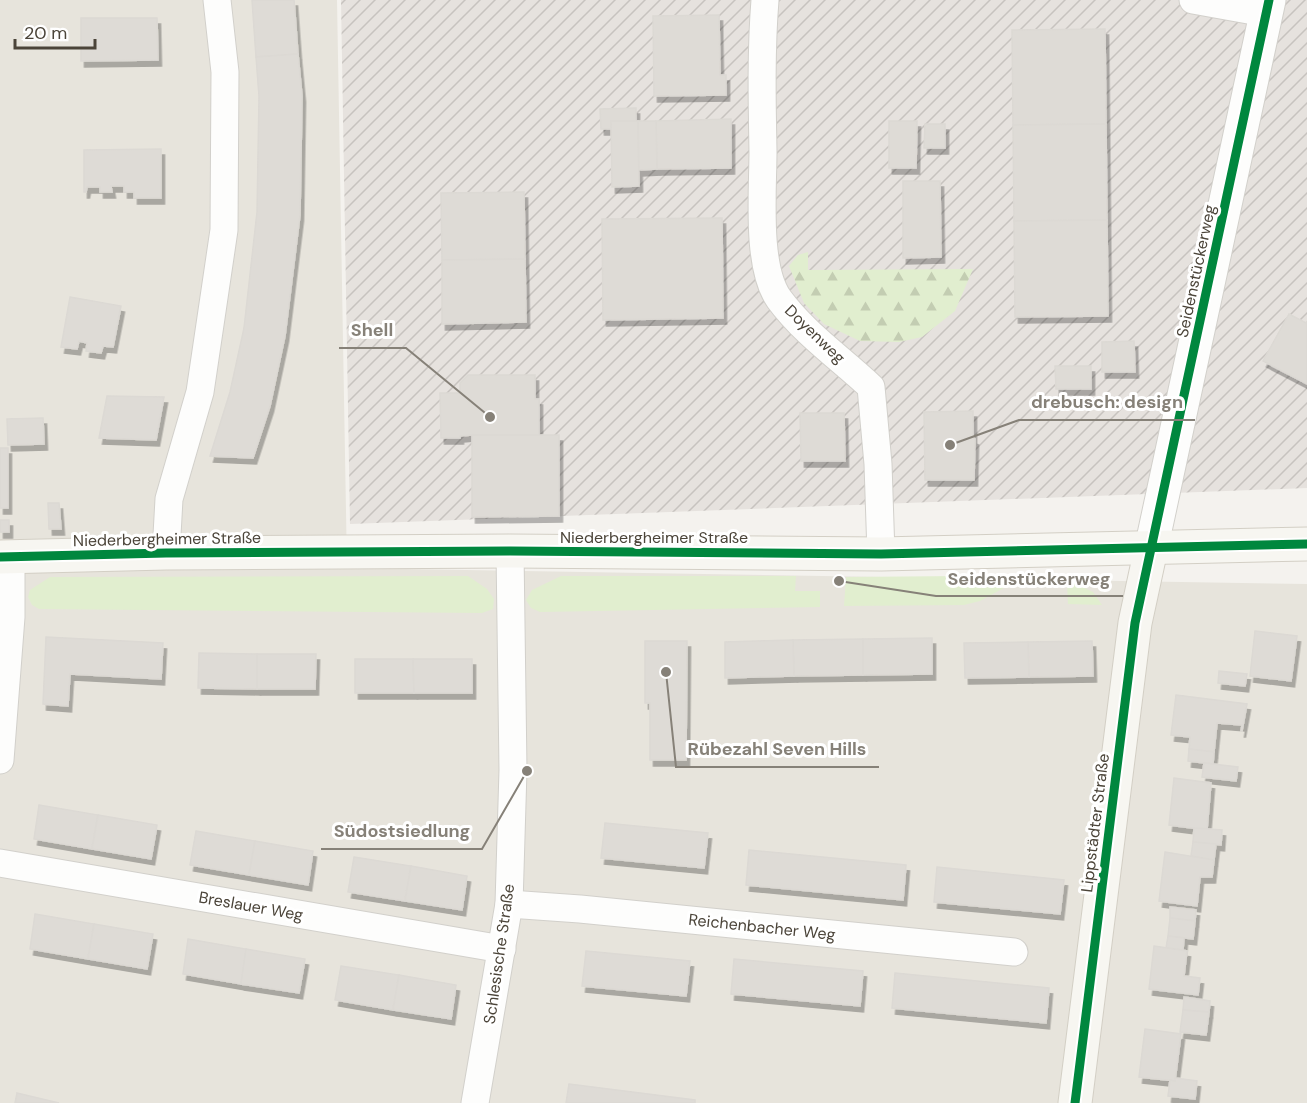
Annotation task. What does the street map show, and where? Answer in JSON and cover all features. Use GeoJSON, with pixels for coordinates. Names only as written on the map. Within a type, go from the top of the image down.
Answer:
{"type":"FeatureCollection","features":[{"type":"Feature","properties":{"kind":"main road","name":"Niederbergheimer Straße"},"geometry":{"type":"LineString","coordinates":[[5,556],[510,551],[881,554],[1062,548],[1151,549],[1230,544],[1307,543]]}},
{"type":"Feature","properties":{"kind":"main road","name":"Lippstädter Straße"},"geometry":{"type":"LineString","coordinates":[[1075,1103],[1135,623],[1151,549]]}},
{"type":"Feature","properties":{"kind":"street"},"geometry":{"type":"LineString","coordinates":[[166,553],[169,499],[200,392],[224,230],[225,72],[218,0]]}},
{"type":"Feature","properties":{"kind":"street","name":"Doyenweg"},"geometry":{"type":"LineString","coordinates":[[765,0],[762,38],[764,245],[767,267],[771,285],[786,307],[810,334],[871,387],[878,464],[881,554]]}},
{"type":"Feature","properties":{"kind":"street"},"geometry":{"type":"LineString","coordinates":[[1192,0],[1267,6]]}},
{"type":"Feature","properties":{"kind":"street","name":"Seidenstückerweg"},"geometry":{"type":"LineString","coordinates":[[1151,549],[1267,6]]}},
{"type":"Feature","properties":{"kind":"street","name":"Schlesische Straße"},"geometry":{"type":"LineString","coordinates":[[475,1103],[509,904],[513,770],[510,551]]}},
{"type":"Feature","properties":{"kind":"street"},"geometry":{"type":"LineString","coordinates":[[0,760],[11,617],[5,556]]}},
{"type":"Feature","properties":{"kind":"street","name":"Breslauer Weg"},"geometry":{"type":"LineString","coordinates":[[0,863],[502,949]]}},
{"type":"Feature","properties":{"kind":"street","name":"Reichenbacher Weg"},"geometry":{"type":"LineString","coordinates":[[509,904],[1014,952]]}},
{"type":"Feature","properties":{"kind":"shaded area"},"geometry":{"type":"Polygon","coordinates":[[[0,0],[337,0],[347,568],[1307,584],[1307,1103],[0,1103],[0,0]]]}},
{"type":"Feature","properties":{"kind":"shaded area"},"geometry":{"type":"Polygon","coordinates":[[[341,0],[1307,0],[1307,488],[350,524],[341,0]]]}},
{"type":"Feature","properties":{"kind":"green space"},"geometry":{"type":"Polygon","coordinates":[[[808,252],[808,270],[973,269],[955,311],[922,337],[899,342],[860,341],[824,324],[804,303],[789,266],[798,255],[808,252]]]}},
{"type":"Feature","properties":{"kind":"green space"},"geometry":{"type":"Polygon","coordinates":[[[1073,575],[1076,584],[1093,592],[1102,605],[1068,604],[1067,584],[1011,584],[980,601],[964,605],[844,606],[846,577],[1073,575]]]}},
{"type":"Feature","properties":{"kind":"green space"},"geometry":{"type":"Polygon","coordinates":[[[468,576],[487,589],[494,599],[493,609],[482,613],[39,609],[32,605],[28,597],[30,590],[50,577],[468,576]]]}},
{"type":"Feature","properties":{"kind":"green space"},"geometry":{"type":"Polygon","coordinates":[[[561,576],[796,576],[795,591],[820,591],[820,607],[540,612],[531,608],[526,600],[532,590],[561,576]]]}},
{"type":"Feature","properties":{"kind":"building"},"geometry":{"type":"Polygon","coordinates":[[[252,0],[294,0],[298,54],[256,57],[252,0]]]}},
{"type":"Feature","properties":{"kind":"building"},"geometry":{"type":"Polygon","coordinates":[[[719,15],[720,75],[726,75],[726,95],[654,96],[653,16],[719,15]]]}},
{"type":"Feature","properties":{"kind":"building"},"geometry":{"type":"Polygon","coordinates":[[[81,18],[157,18],[158,60],[81,61],[81,18]]]}},
{"type":"Feature","properties":{"kind":"building"},"geometry":{"type":"Polygon","coordinates":[[[1105,29],[1106,124],[1013,125],[1012,30],[1105,29]]]}},
{"type":"Feature","properties":{"kind":"building"},"geometry":{"type":"Polygon","coordinates":[[[298,54],[302,96],[300,215],[285,336],[270,406],[253,458],[210,456],[230,392],[244,328],[257,212],[259,96],[256,57],[298,54]]]}},
{"type":"Feature","properties":{"kind":"building"},"geometry":{"type":"Polygon","coordinates":[[[636,108],[636,121],[611,121],[611,129],[601,129],[600,109],[636,108]]]}},
{"type":"Feature","properties":{"kind":"building"},"geometry":{"type":"Polygon","coordinates":[[[731,119],[731,168],[657,169],[656,121],[731,119]]]}},
{"type":"Feature","properties":{"kind":"building"},"geometry":{"type":"Polygon","coordinates":[[[611,121],[638,121],[639,186],[612,187],[611,121]]]}},
{"type":"Feature","properties":{"kind":"building"},"geometry":{"type":"Polygon","coordinates":[[[638,121],[656,121],[657,169],[639,170],[638,121]]]}},
{"type":"Feature","properties":{"kind":"building"},"geometry":{"type":"Polygon","coordinates":[[[889,121],[917,121],[916,168],[889,168],[889,121]]]}},
{"type":"Feature","properties":{"kind":"building"},"geometry":{"type":"Polygon","coordinates":[[[925,124],[945,124],[945,148],[924,148],[925,124]]]}},
{"type":"Feature","properties":{"kind":"building"},"geometry":{"type":"Polygon","coordinates":[[[1106,124],[1107,220],[1014,221],[1013,125],[1106,124]]]}},
{"type":"Feature","properties":{"kind":"building"},"geometry":{"type":"Polygon","coordinates":[[[161,149],[161,198],[134,198],[134,192],[124,192],[124,186],[111,186],[112,192],[100,192],[100,187],[87,187],[84,192],[84,150],[161,149]]]}},
{"type":"Feature","properties":{"kind":"building"},"geometry":{"type":"Polygon","coordinates":[[[903,181],[940,181],[941,257],[903,258],[903,181]]]}},
{"type":"Feature","properties":{"kind":"building"},"geometry":{"type":"Polygon","coordinates":[[[524,192],[525,259],[442,260],[441,193],[524,192]]]}},
{"type":"Feature","properties":{"kind":"building"},"geometry":{"type":"Polygon","coordinates":[[[722,218],[723,318],[603,320],[602,219],[722,218]]]}},
{"type":"Feature","properties":{"kind":"building"},"geometry":{"type":"Polygon","coordinates":[[[1107,220],[1108,316],[1015,317],[1014,221],[1107,220]]]}},
{"type":"Feature","properties":{"kind":"building"},"geometry":{"type":"Polygon","coordinates":[[[525,259],[526,322],[442,324],[442,260],[525,259]]]}},
{"type":"Feature","properties":{"kind":"building"},"geometry":{"type":"Polygon","coordinates":[[[70,297],[121,306],[113,347],[103,346],[101,353],[86,351],[87,343],[79,341],[77,349],[61,347],[70,297]]]}},
{"type":"Feature","properties":{"kind":"building"},"geometry":{"type":"Polygon","coordinates":[[[1289,314],[1306,323],[1307,321],[1307,384],[1263,361],[1289,314]]]}},
{"type":"Feature","properties":{"kind":"building"},"geometry":{"type":"Polygon","coordinates":[[[1134,341],[1135,372],[1102,372],[1102,342],[1134,341]]]}},
{"type":"Feature","properties":{"kind":"building"},"geometry":{"type":"Polygon","coordinates":[[[1055,366],[1091,366],[1091,389],[1056,389],[1055,366]]]}},
{"type":"Feature","properties":{"kind":"building"},"geometry":{"type":"Polygon","coordinates":[[[468,375],[535,375],[535,399],[539,399],[539,435],[472,435],[460,436],[460,438],[441,438],[440,393],[460,393],[460,383],[468,375]]]}},
{"type":"Feature","properties":{"kind":"building"},"geometry":{"type":"Polygon","coordinates":[[[107,396],[164,397],[156,440],[99,438],[107,396]]]}},
{"type":"Feature","properties":{"kind":"building"},"geometry":{"type":"Polygon","coordinates":[[[973,411],[974,480],[925,480],[924,412],[973,411]]]}},
{"type":"Feature","properties":{"kind":"building"},"geometry":{"type":"Polygon","coordinates":[[[800,413],[844,413],[845,461],[801,461],[800,413]]]}},
{"type":"Feature","properties":{"kind":"building"},"geometry":{"type":"Polygon","coordinates":[[[43,418],[44,444],[8,445],[7,419],[43,418]]]}},
{"type":"Feature","properties":{"kind":"building"},"geometry":{"type":"Polygon","coordinates":[[[472,435],[559,435],[559,516],[472,517],[472,435]]]}},
{"type":"Feature","properties":{"kind":"building"},"geometry":{"type":"Polygon","coordinates":[[[0,448],[8,448],[8,508],[0,508],[0,448]]]}},
{"type":"Feature","properties":{"kind":"building"},"geometry":{"type":"Polygon","coordinates":[[[48,503],[59,503],[61,529],[49,529],[48,503]]]}},
{"type":"Feature","properties":{"kind":"building"},"geometry":{"type":"Polygon","coordinates":[[[0,520],[9,520],[9,532],[0,532],[0,520]]]}},
{"type":"Feature","properties":{"kind":"building"},"geometry":{"type":"Polygon","coordinates":[[[1255,631],[1297,636],[1291,681],[1250,676],[1255,631]]]}},
{"type":"Feature","properties":{"kind":"building"},"geometry":{"type":"Polygon","coordinates":[[[46,637],[163,643],[161,679],[70,674],[68,706],[43,704],[46,637]]]}},
{"type":"Feature","properties":{"kind":"building"},"geometry":{"type":"Polygon","coordinates":[[[932,638],[932,674],[863,675],[863,639],[932,638]]]}},
{"type":"Feature","properties":{"kind":"building"},"geometry":{"type":"Polygon","coordinates":[[[863,639],[863,675],[794,676],[793,640],[863,639]]]}},
{"type":"Feature","properties":{"kind":"building"},"geometry":{"type":"Polygon","coordinates":[[[793,640],[794,676],[725,678],[725,642],[793,640]]]}},
{"type":"Feature","properties":{"kind":"building"},"geometry":{"type":"Polygon","coordinates":[[[645,641],[687,641],[686,760],[650,760],[650,703],[645,703],[645,641]]]}},
{"type":"Feature","properties":{"kind":"building"},"geometry":{"type":"Polygon","coordinates":[[[1092,641],[1093,676],[1029,677],[1028,642],[1092,641]]]}},
{"type":"Feature","properties":{"kind":"building"},"geometry":{"type":"Polygon","coordinates":[[[1028,642],[1029,677],[965,678],[964,643],[1028,642]]]}},
{"type":"Feature","properties":{"kind":"building"},"geometry":{"type":"Polygon","coordinates":[[[199,653],[257,654],[257,689],[198,688],[199,653]]]}},
{"type":"Feature","properties":{"kind":"building"},"geometry":{"type":"Polygon","coordinates":[[[257,654],[316,654],[315,689],[257,689],[257,654]]]}},
{"type":"Feature","properties":{"kind":"building"},"geometry":{"type":"Polygon","coordinates":[[[355,659],[413,659],[414,693],[355,693],[355,659]]]}},
{"type":"Feature","properties":{"kind":"building"},"geometry":{"type":"Polygon","coordinates":[[[413,659],[472,659],[472,693],[414,693],[413,659]]]}},
{"type":"Feature","properties":{"kind":"building"},"geometry":{"type":"Polygon","coordinates":[[[1219,671],[1247,674],[1245,686],[1218,683],[1219,671]]]}},
{"type":"Feature","properties":{"kind":"building"},"geometry":{"type":"Polygon","coordinates":[[[1176,695],[1247,704],[1242,731],[1242,725],[1217,723],[1214,752],[1189,749],[1190,737],[1171,735],[1176,695]]]}},
{"type":"Feature","properties":{"kind":"building"},"geometry":{"type":"Polygon","coordinates":[[[1189,749],[1214,752],[1213,764],[1188,761],[1189,749]]]}},
{"type":"Feature","properties":{"kind":"building"},"geometry":{"type":"Polygon","coordinates":[[[1204,763],[1238,767],[1236,781],[1202,777],[1204,763]]]}},
{"type":"Feature","properties":{"kind":"building"},"geometry":{"type":"Polygon","coordinates":[[[1174,778],[1211,783],[1207,830],[1169,825],[1174,778]]]}},
{"type":"Feature","properties":{"kind":"building"},"geometry":{"type":"Polygon","coordinates":[[[39,805],[98,815],[92,849],[34,839],[39,805]]]}},
{"type":"Feature","properties":{"kind":"building"},"geometry":{"type":"Polygon","coordinates":[[[98,815],[157,825],[151,859],[92,849],[98,815]]]}},
{"type":"Feature","properties":{"kind":"building"},"geometry":{"type":"Polygon","coordinates":[[[605,823],[708,833],[704,868],[601,858],[605,823]]]}},
{"type":"Feature","properties":{"kind":"building"},"geometry":{"type":"Polygon","coordinates":[[[1194,828],[1222,830],[1221,845],[1193,842],[1194,828]]]}},
{"type":"Feature","properties":{"kind":"building"},"geometry":{"type":"Polygon","coordinates":[[[196,831],[255,841],[249,875],[190,865],[196,831]]]}},
{"type":"Feature","properties":{"kind":"building"},"geometry":{"type":"Polygon","coordinates":[[[255,841],[313,851],[308,885],[249,875],[255,841]]]}},
{"type":"Feature","properties":{"kind":"building"},"geometry":{"type":"Polygon","coordinates":[[[1193,842],[1216,844],[1214,860],[1191,856],[1193,842]]]}},
{"type":"Feature","properties":{"kind":"building"},"geometry":{"type":"Polygon","coordinates":[[[749,850],[906,865],[903,900],[746,885],[749,850]]]}},
{"type":"Feature","properties":{"kind":"building"},"geometry":{"type":"Polygon","coordinates":[[[1165,852],[1214,860],[1212,877],[1200,877],[1197,906],[1159,901],[1165,852]]]}},
{"type":"Feature","properties":{"kind":"building"},"geometry":{"type":"Polygon","coordinates":[[[354,857],[411,866],[405,901],[348,892],[354,857]]]}},
{"type":"Feature","properties":{"kind":"building"},"geometry":{"type":"Polygon","coordinates":[[[411,866],[467,876],[462,910],[405,901],[411,866]]]}},
{"type":"Feature","properties":{"kind":"building"},"geometry":{"type":"Polygon","coordinates":[[[937,867],[1064,880],[1060,914],[934,902],[937,867]]]}},
{"type":"Feature","properties":{"kind":"building"},"geometry":{"type":"Polygon","coordinates":[[[1170,907],[1196,910],[1195,921],[1170,918],[1170,907]]]}},
{"type":"Feature","properties":{"kind":"building"},"geometry":{"type":"Polygon","coordinates":[[[35,914],[94,924],[88,959],[30,949],[35,914]]]}},
{"type":"Feature","properties":{"kind":"building"},"geometry":{"type":"Polygon","coordinates":[[[1170,918],[1195,921],[1193,939],[1168,936],[1170,918]]]}},
{"type":"Feature","properties":{"kind":"building"},"geometry":{"type":"Polygon","coordinates":[[[94,924],[153,934],[147,969],[88,959],[94,924]]]}},
{"type":"Feature","properties":{"kind":"building"},"geometry":{"type":"Polygon","coordinates":[[[1168,936],[1184,938],[1183,950],[1166,948],[1168,936]]]}},
{"type":"Feature","properties":{"kind":"building"},"geometry":{"type":"Polygon","coordinates":[[[188,939],[246,949],[241,984],[183,974],[188,939]]]}},
{"type":"Feature","properties":{"kind":"building"},"geometry":{"type":"Polygon","coordinates":[[[1154,946],[1187,951],[1184,976],[1200,978],[1198,995],[1149,989],[1154,946]]]}},
{"type":"Feature","properties":{"kind":"building"},"geometry":{"type":"Polygon","coordinates":[[[246,949],[305,959],[299,993],[241,984],[246,949]]]}},
{"type":"Feature","properties":{"kind":"building"},"geometry":{"type":"Polygon","coordinates":[[[586,951],[690,961],[686,996],[582,986],[586,951]]]}},
{"type":"Feature","properties":{"kind":"building"},"geometry":{"type":"Polygon","coordinates":[[[734,959],[863,971],[860,1006],[731,994],[734,959]]]}},
{"type":"Feature","properties":{"kind":"building"},"geometry":{"type":"Polygon","coordinates":[[[341,966],[399,975],[393,1010],[335,1000],[341,966]]]}},
{"type":"Feature","properties":{"kind":"building"},"geometry":{"type":"Polygon","coordinates":[[[895,973],[1049,988],[1046,1023],[892,1008],[895,973]]]}},
{"type":"Feature","properties":{"kind":"building"},"geometry":{"type":"Polygon","coordinates":[[[399,975],[456,985],[451,1019],[393,1010],[399,975]]]}},
{"type":"Feature","properties":{"kind":"building"},"geometry":{"type":"Polygon","coordinates":[[[1184,997],[1210,1001],[1209,1012],[1183,1010],[1184,997]]]}},
{"type":"Feature","properties":{"kind":"building"},"geometry":{"type":"Polygon","coordinates":[[[1183,1010],[1209,1012],[1206,1035],[1180,1032],[1183,1010]]]}},
{"type":"Feature","properties":{"kind":"building"},"geometry":{"type":"Polygon","coordinates":[[[1145,1029],[1181,1034],[1175,1081],[1139,1077],[1145,1029]]]}},
{"type":"Feature","properties":{"kind":"building"},"geometry":{"type":"Polygon","coordinates":[[[1175,1078],[1197,1081],[1195,1099],[1168,1096],[1170,1080],[1175,1081],[1175,1078]]]}},
{"type":"Feature","properties":{"kind":"building"},"geometry":{"type":"Polygon","coordinates":[[[569,1084],[695,1100],[695,1103],[566,1103],[569,1084]]]}},
{"type":"Feature","properties":{"kind":"building"},"geometry":{"type":"Polygon","coordinates":[[[17,1093],[59,1103],[15,1103],[17,1093]]]}},
{"type":"Feature","properties":{"kind":"cycle path"},"geometry":{"type":"LineString","coordinates":[[1075,1103],[1135,623],[1269,0]]}},
{"type":"Feature","properties":{"kind":"cycle path"},"geometry":{"type":"LineString","coordinates":[[0,557],[166,553],[510,551],[881,554],[1307,544]]}},
{"type":"Feature","properties":{"kind":"place","name":"Shell"},"geometry":{"type":"Point","coordinates":[490,417]}},
{"type":"Feature","properties":{"kind":"place","name":"drebusch: design"},"geometry":{"type":"Point","coordinates":[950,445]}},
{"type":"Feature","properties":{"kind":"place","name":"Seidenstückerweg"},"geometry":{"type":"Point","coordinates":[839,581]}},
{"type":"Feature","properties":{"kind":"place","name":"Rübezahl Seven Hills"},"geometry":{"type":"Point","coordinates":[666,672]}},
{"type":"Feature","properties":{"kind":"place","name":"Südostsiedlung"},"geometry":{"type":"Point","coordinates":[527,771]}}]}
